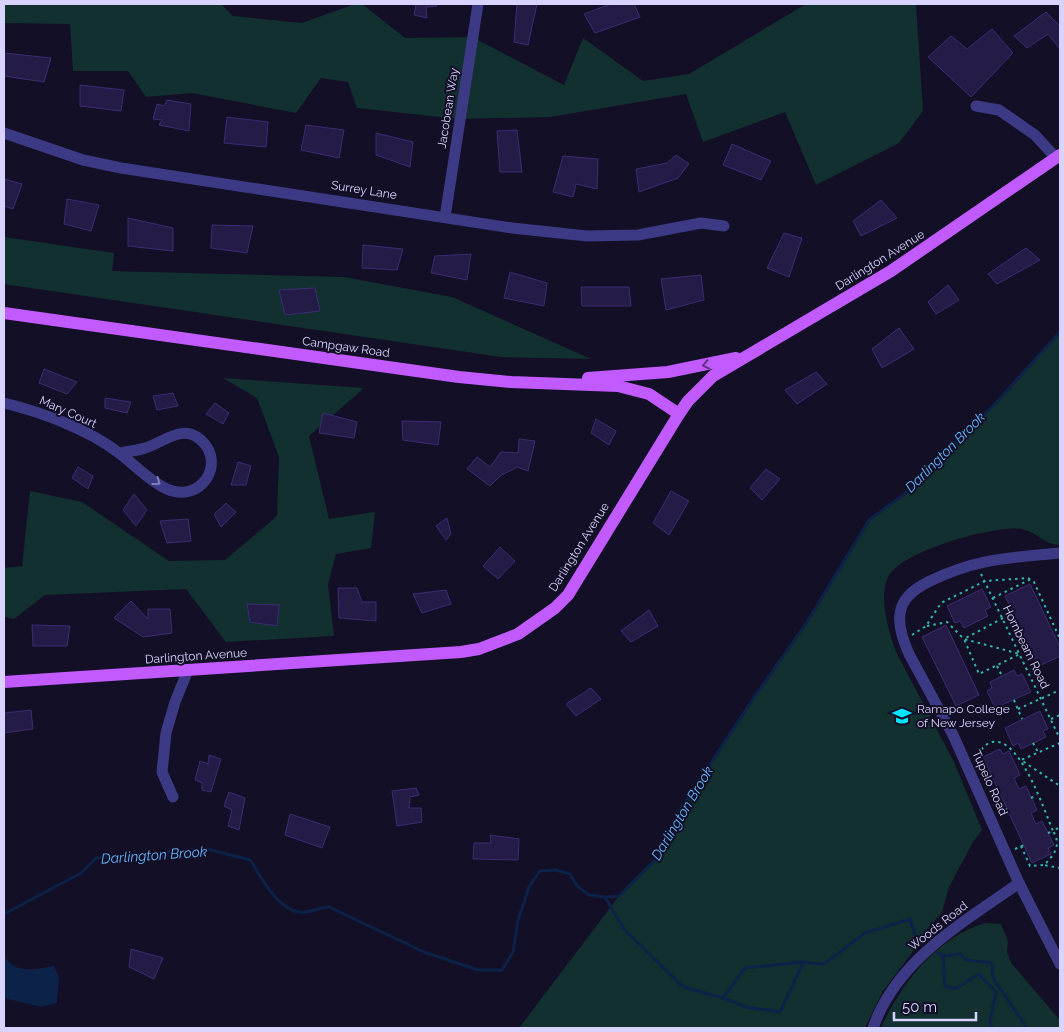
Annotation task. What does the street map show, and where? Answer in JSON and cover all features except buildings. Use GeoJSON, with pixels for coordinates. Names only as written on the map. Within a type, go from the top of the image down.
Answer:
{"type":"FeatureCollection","features":[{"type":"Feature","properties":{"kind":"main road","name":"Darlington Avenue"},"geometry":{"type":"LineString","coordinates":[[4,682],[461,652],[479,649],[518,634],[555,608],[568,595],[679,414],[693,395],[714,376],[891,271],[1058,157]]}},
{"type":"Feature","properties":{"kind":"main road","name":"Campgaw Road"},"geometry":{"type":"LineString","coordinates":[[4,313],[459,377],[510,382],[618,386],[635,389],[666,404],[679,414]]}},
{"type":"Feature","properties":{"kind":"main road"},"geometry":{"type":"LineString","coordinates":[[549,382],[685,370],[753,353]]}},
{"type":"Feature","properties":{"kind":"street","name":"Jacobean Way"},"geometry":{"type":"LineString","coordinates":[[445,217],[478,4]]}},
{"type":"Feature","properties":{"kind":"street"},"geometry":{"type":"LineString","coordinates":[[976,106],[999,110],[1035,135],[1058,157]]}},
{"type":"Feature","properties":{"kind":"street","name":"Surrey Lane"},"geometry":{"type":"LineString","coordinates":[[4,133],[84,160],[122,168],[512,228],[587,236],[638,235],[702,223],[724,226]]}},
{"type":"Feature","properties":{"kind":"street","name":"Mary Court"},"geometry":{"type":"LineString","coordinates":[[4,403],[46,415],[85,433],[119,453],[161,486],[176,493],[195,490],[208,479],[211,463],[208,450],[201,440],[190,434],[167,436],[146,448],[119,453]]}},
{"type":"Feature","properties":{"kind":"street","name":"Tupelo Road"},"geometry":{"type":"LineString","coordinates":[[1060,553],[976,563],[953,570],[910,594],[900,614],[903,638],[909,654],[954,738],[1019,883],[1060,964]]}},
{"type":"Feature","properties":{"kind":"street"},"geometry":{"type":"LineString","coordinates":[[173,797],[162,772],[166,733],[175,702],[188,670]]}},
{"type":"Feature","properties":{"kind":"street","name":"Woods Road"},"geometry":{"type":"LineString","coordinates":[[873,1028],[893,988],[918,958],[948,933],[1019,883]]}},
{"type":"Feature","properties":{"kind":"path","name":"Hornbeam Road"},"geometry":{"type":"LineString","coordinates":[[976,563],[1060,738]]}},
{"type":"Feature","properties":{"kind":"path"},"geometry":{"type":"LineString","coordinates":[[903,638],[914,635],[926,626],[941,603],[985,581],[1032,579]]}},
{"type":"Feature","properties":{"kind":"path"},"geometry":{"type":"LineString","coordinates":[[993,598],[1032,579]]}},
{"type":"Feature","properties":{"kind":"path"},"geometry":{"type":"LineString","coordinates":[[1032,579],[1060,639]]}},
{"type":"Feature","properties":{"kind":"path"},"geometry":{"type":"LineString","coordinates":[[964,639],[1002,618]]}},
{"type":"Feature","properties":{"kind":"path"},"geometry":{"type":"LineString","coordinates":[[926,626],[946,622],[964,639],[979,674],[1020,654],[964,639]]}},
{"type":"Feature","properties":{"kind":"path"},"geometry":{"type":"LineString","coordinates":[[997,666],[1002,676]]}},
{"type":"Feature","properties":{"kind":"path"},"geometry":{"type":"LineString","coordinates":[[1018,709],[1060,690]]}},
{"type":"Feature","properties":{"kind":"path"},"geometry":{"type":"LineString","coordinates":[[1014,700],[1022,719]]}},
{"type":"Feature","properties":{"kind":"path"},"geometry":{"type":"LineString","coordinates":[[1051,719],[1060,715]]}},
{"type":"Feature","properties":{"kind":"path"},"geometry":{"type":"LineString","coordinates":[[987,776],[979,755],[981,750],[988,743],[1002,743],[1021,760],[1060,786]]}},
{"type":"Feature","properties":{"kind":"path"},"geometry":{"type":"LineString","coordinates":[[1033,743],[1038,753]]}},
{"type":"Feature","properties":{"kind":"path"},"geometry":{"type":"LineString","coordinates":[[1021,760],[1060,743]]}},
{"type":"Feature","properties":{"kind":"path"},"geometry":{"type":"LineString","coordinates":[[1021,760],[1057,840],[1056,851],[1044,865]]}},
{"type":"Feature","properties":{"kind":"path"},"geometry":{"type":"LineString","coordinates":[[974,781],[991,774]]}},
{"type":"Feature","properties":{"kind":"path"},"geometry":{"type":"LineString","coordinates":[[1031,798],[1037,795]]}},
{"type":"Feature","properties":{"kind":"path"},"geometry":{"type":"LineString","coordinates":[[1048,833],[1060,827]]}},
{"type":"Feature","properties":{"kind":"path"},"geometry":{"type":"LineString","coordinates":[[1021,846],[1030,866],[1044,865],[1060,868]]}},
{"type":"Feature","properties":{"kind":"green space"},"geometry":{"type":"Polygon","coordinates":[[[4,4],[221,4],[233,16],[302,23],[355,4],[362,4],[405,38],[472,37],[564,85],[583,38],[643,81],[689,74],[806,4],[916,4],[923,111],[899,143],[816,185],[785,112],[703,142],[686,94],[550,117],[458,119],[357,108],[348,82],[321,78],[296,113],[192,93],[146,97],[128,71],[73,71],[70,24],[4,23],[4,4]]]}},
{"type":"Feature","properties":{"kind":"green space"},"geometry":{"type":"Polygon","coordinates":[[[4,237],[114,253],[112,271],[344,277],[452,297],[591,359],[501,357],[4,284],[4,237]]]}},
{"type":"Feature","properties":{"kind":"green space","name":"Ramapo College of New Jersey"},"geometry":{"type":"Polygon","coordinates":[[[1060,332],[1060,545],[1050,543],[1022,529],[991,531],[949,542],[910,558],[896,567],[888,577],[885,586],[884,605],[890,635],[896,652],[954,762],[982,830],[973,842],[949,887],[942,912],[923,934],[917,946],[883,991],[865,1028],[519,1028],[619,896],[657,858],[680,810],[753,699],[807,622],[869,520],[914,487],[940,457],[996,403],[1060,332]]]}},
{"type":"Feature","properties":{"kind":"green space"},"geometry":{"type":"Polygon","coordinates":[[[223,378],[364,388],[309,436],[329,519],[375,512],[371,548],[336,554],[328,584],[334,636],[226,642],[186,589],[45,595],[14,619],[4,617],[4,568],[22,566],[30,491],[82,502],[169,561],[225,560],[277,516],[279,457],[257,398],[223,378]]]}},
{"type":"Feature","properties":{"kind":"green space"},"geometry":{"type":"Polygon","coordinates":[[[985,923],[1001,924],[1008,941],[1007,953],[1012,964],[1060,1020],[1060,1028],[881,1028],[899,995],[922,965],[951,939],[985,923]]]}},
{"type":"Feature","properties":{"kind":"water"},"geometry":{"type":"Polygon","coordinates":[[[4,955],[14,966],[20,968],[33,969],[54,966],[59,977],[57,1003],[41,1007],[4,998],[4,955]]]}},
{"type":"Feature","properties":{"kind":"waterway","name":"Darlington Brook"},"geometry":{"type":"LineString","coordinates":[[4,914],[81,873],[96,858],[207,849],[250,860],[270,891],[283,905],[291,909],[302,912],[329,907],[424,952],[478,970],[502,970],[513,952],[518,920],[529,887],[540,871],[556,870],[570,874],[577,886],[589,895],[619,896],[657,858],[680,810],[753,699],[807,622],[869,520],[914,487],[940,457],[996,403],[1060,332]]}},
{"type":"Feature","properties":{"kind":"waterway"},"geometry":{"type":"LineString","coordinates":[[605,897],[624,929],[683,987],[723,998],[745,968],[803,962],[824,964],[865,933],[910,919],[917,941],[920,943]]}},
{"type":"Feature","properties":{"kind":"waterway"},"geometry":{"type":"LineString","coordinates":[[938,953],[943,956],[960,954],[966,960],[992,963],[993,978],[1027,1028]]}},
{"type":"Feature","properties":{"kind":"waterway"},"geometry":{"type":"LineString","coordinates":[[943,956],[945,986],[955,989],[979,974],[996,992],[990,1022],[992,1028]]}},
{"type":"Feature","properties":{"kind":"waterway"},"geometry":{"type":"LineString","coordinates":[[723,998],[746,1007],[780,1012],[803,963]]}},
{"type":"Feature","properties":{"kind":"place","name":"Ramapo College of New Jersey"},"geometry":{"type":"Point","coordinates":[902,716]}}]}
